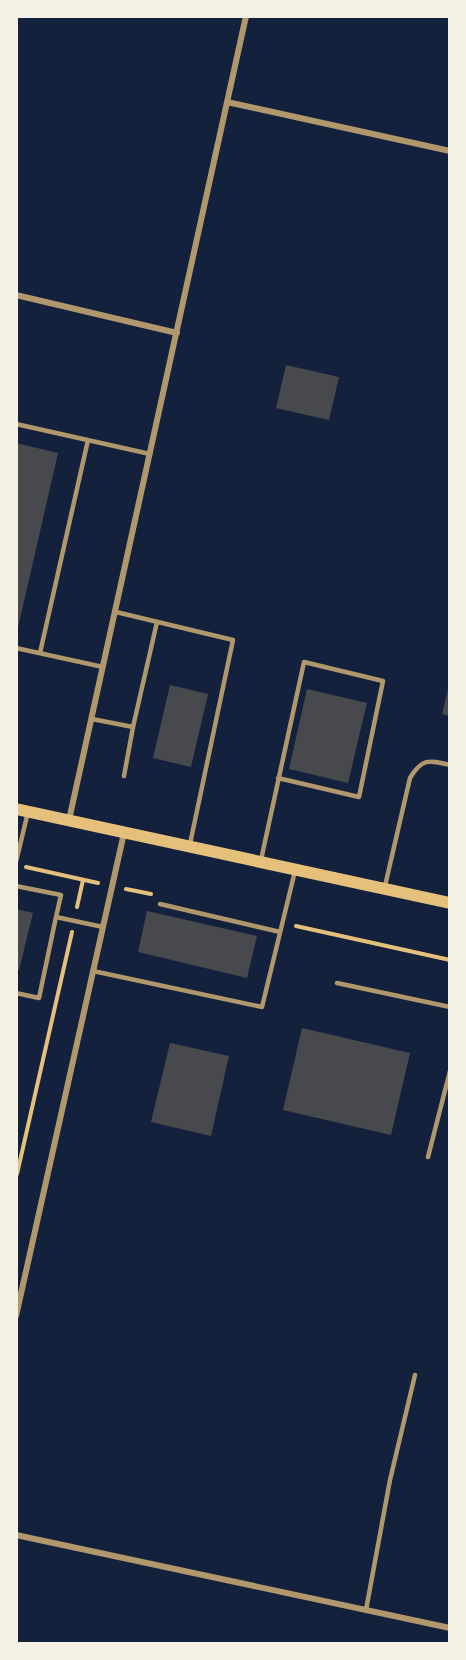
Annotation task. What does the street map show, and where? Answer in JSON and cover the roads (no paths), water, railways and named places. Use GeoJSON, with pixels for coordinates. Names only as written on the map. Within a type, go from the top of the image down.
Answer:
{"type":"FeatureCollection","features":[{"type":"Feature","properties":{"kind":"main road"},"geometry":{"type":"LineString","coordinates":[[22,811],[450,903]]}},
{"type":"Feature","properties":{"kind":"street"},"geometry":{"type":"LineString","coordinates":[[69,821],[246,16]]}},
{"type":"Feature","properties":{"kind":"street"},"geometry":{"type":"LineString","coordinates":[[228,102],[450,151]]}},
{"type":"Feature","properties":{"kind":"street"},"geometry":{"type":"LineString","coordinates":[[16,295],[177,333]]}},
{"type":"Feature","properties":{"kind":"street"},"geometry":{"type":"LineString","coordinates":[[16,1316],[124,833]]}},
{"type":"Feature","properties":{"kind":"street"},"geometry":{"type":"LineString","coordinates":[[16,1535],[450,1628]]}},
{"type":"Feature","properties":{"kind":"lane"},"geometry":{"type":"LineString","coordinates":[[16,424],[150,454]]}},
{"type":"Feature","properties":{"kind":"lane"},"geometry":{"type":"LineString","coordinates":[[40,653],[88,440]]}},
{"type":"Feature","properties":{"kind":"lane"},"geometry":{"type":"LineString","coordinates":[[116,612],[233,640],[189,847]]}},
{"type":"Feature","properties":{"kind":"lane"},"geometry":{"type":"LineString","coordinates":[[124,776],[157,622]]}},
{"type":"Feature","properties":{"kind":"lane"},"geometry":{"type":"LineString","coordinates":[[16,648],[103,667]]}},
{"type":"Feature","properties":{"kind":"lane"},"geometry":{"type":"LineString","coordinates":[[260,862],[278,778],[304,662],[383,681],[359,797],[278,778]]}},
{"type":"Feature","properties":{"kind":"lane"},"geometry":{"type":"LineString","coordinates":[[92,719],[133,727]]}},
{"type":"Feature","properties":{"kind":"lane"},"geometry":{"type":"LineString","coordinates":[[384,889],[410,778],[423,762],[432,761],[450,765]]}},
{"type":"Feature","properties":{"kind":"lane"},"geometry":{"type":"LineString","coordinates":[[16,862],[22,811]]}},
{"type":"Feature","properties":{"kind":"lane"},"geometry":{"type":"LineString","coordinates":[[93,971],[262,1007],[295,870]]}},
{"type":"Feature","properties":{"kind":"lane"},"geometry":{"type":"LineString","coordinates":[[16,886],[61,895],[39,998],[16,993]]}},
{"type":"Feature","properties":{"kind":"lane"},"geometry":{"type":"LineString","coordinates":[[160,904],[280,932]]}},
{"type":"Feature","properties":{"kind":"lane"},"geometry":{"type":"LineString","coordinates":[[56,917],[103,927]]}},
{"type":"Feature","properties":{"kind":"lane"},"geometry":{"type":"LineString","coordinates":[[337,983],[450,1007]]}},
{"type":"Feature","properties":{"kind":"lane"},"geometry":{"type":"LineString","coordinates":[[428,1157],[450,1071]]}},
{"type":"Feature","properties":{"kind":"lane"},"geometry":{"type":"LineString","coordinates":[[366,1610],[390,1480],[415,1376]]}}]}
